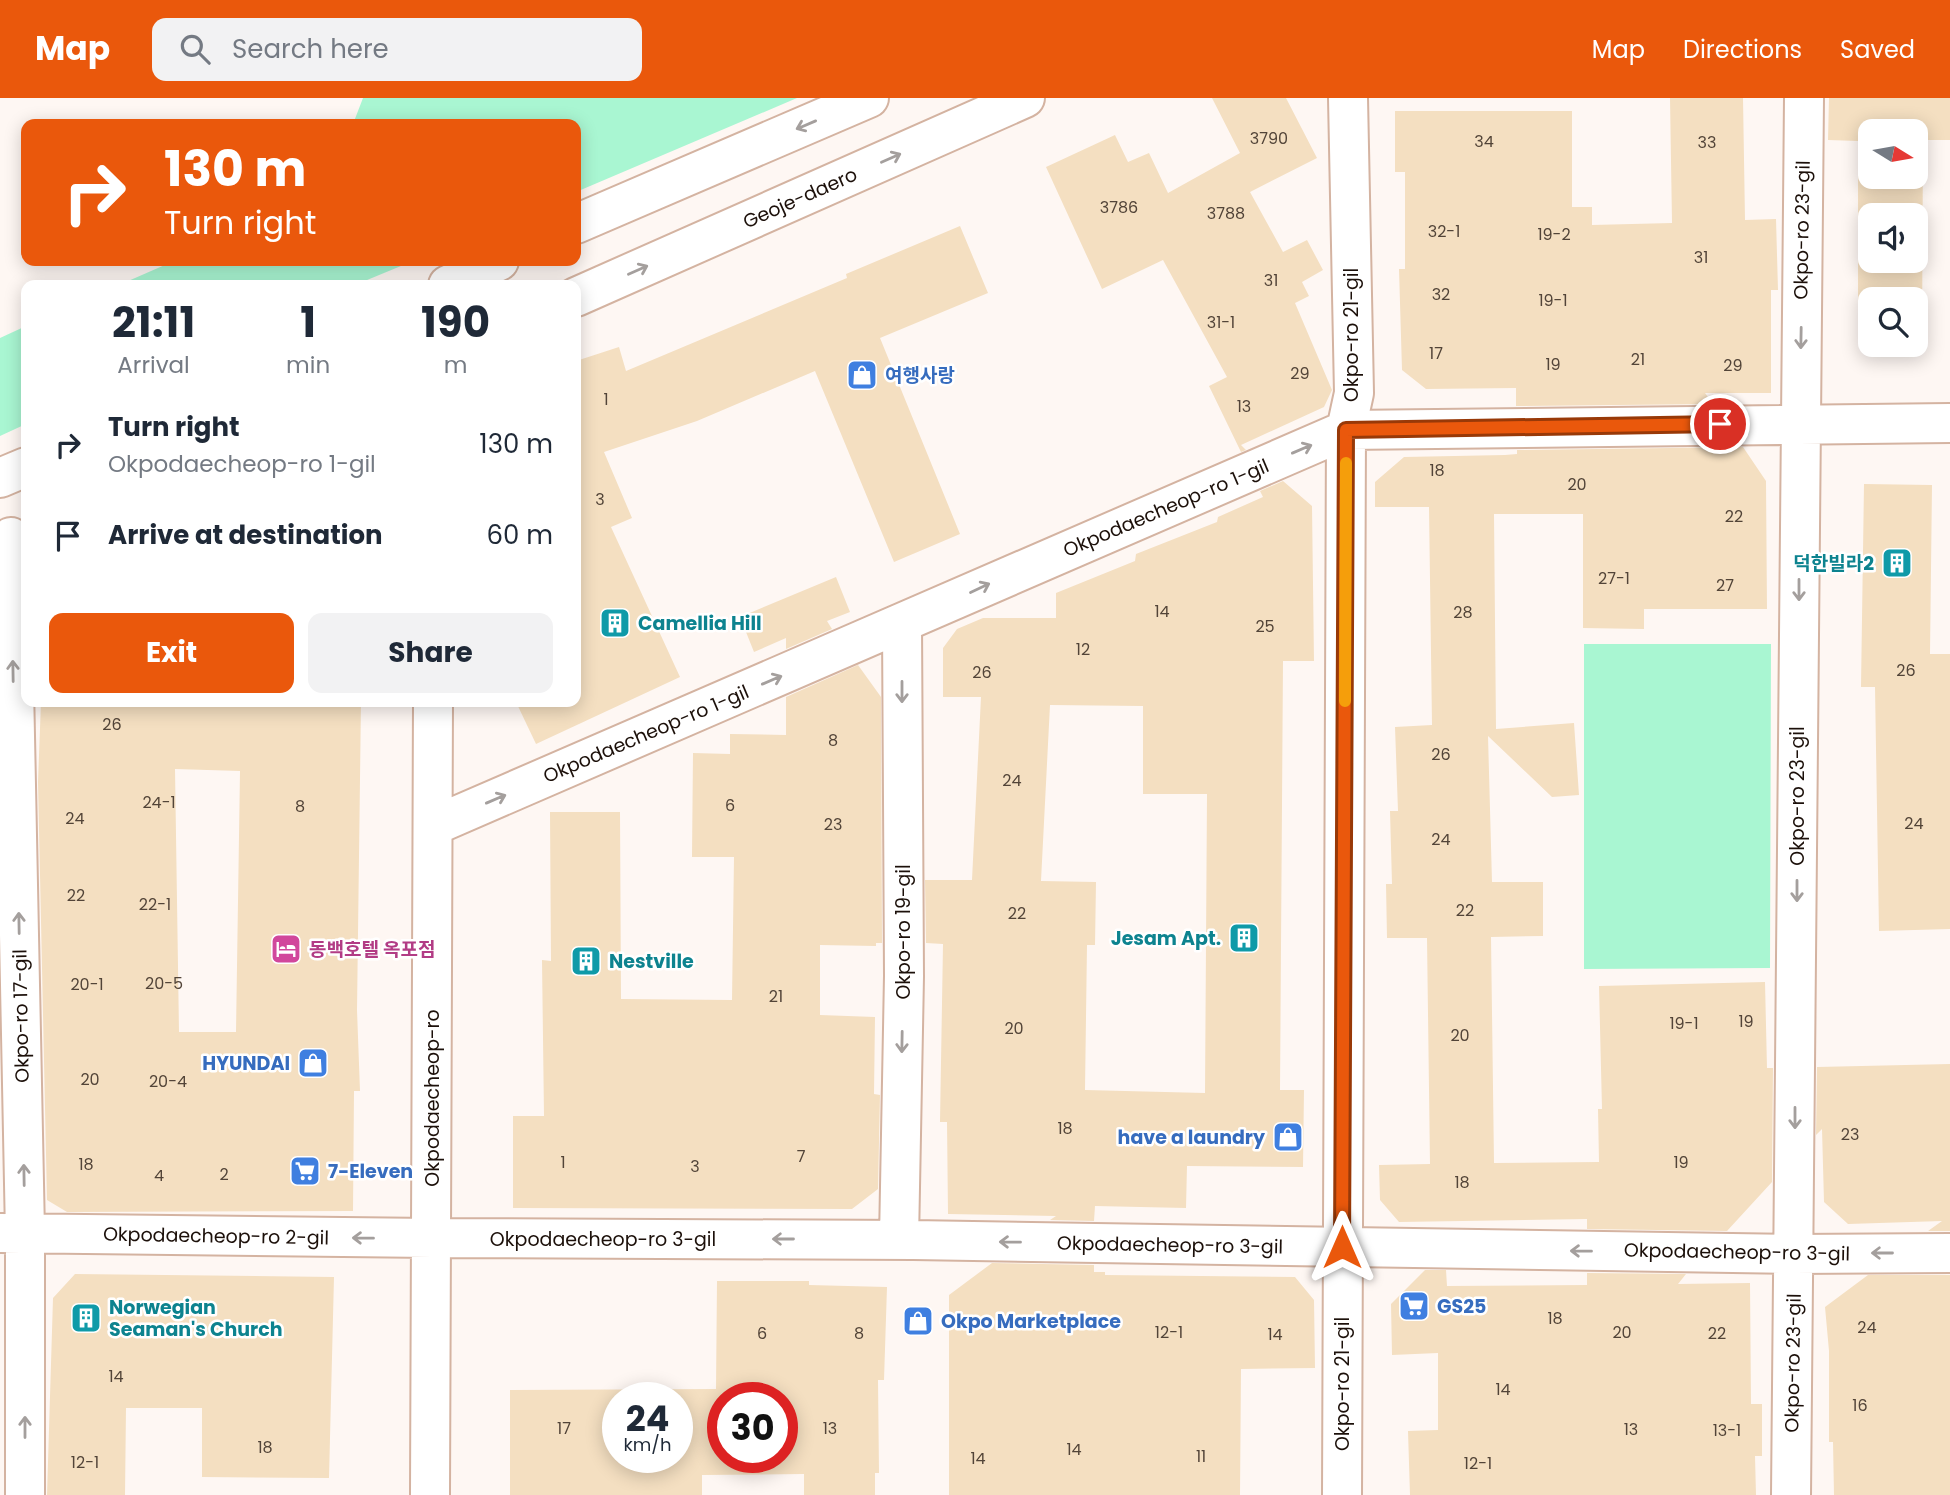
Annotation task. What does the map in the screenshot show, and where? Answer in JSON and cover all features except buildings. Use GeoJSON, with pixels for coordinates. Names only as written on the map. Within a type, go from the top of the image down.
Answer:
{"type":"FeatureCollection","features":[{"type":"Feature","properties":{"kind":"street"},"geometry":{"type":"LineString","coordinates":[[581,222],[869,98]]}},
{"type":"Feature","properties":{"kind":"street","name":"Geoje-daero"},"geometry":{"type":"LineString","coordinates":[[581,296],[1025,98]]}},
{"type":"Feature","properties":{"kind":"street","name":"Okpo-ro 21-gil"},"geometry":{"type":"LineString","coordinates":[[1342,1495],[1346,430],[1354,393],[1348,98]]}},
{"type":"Feature","properties":{"kind":"street","name":"Okpo-ro 23-gil"},"geometry":{"type":"LineString","coordinates":[[1791,1495],[1804,98]]}},
{"type":"Feature","properties":{"kind":"street"},"geometry":{"type":"LineString","coordinates":[[459,280],[488,266]]}},
{"type":"Feature","properties":{"kind":"street","name":"Okpodaecheop-ro 1-gil"},"geometry":{"type":"LineString","coordinates":[[433,825],[1346,430],[1950,423]]}},
{"type":"Feature","properties":{"kind":"street"},"geometry":{"type":"LineString","coordinates":[[0,478],[21,469]]}},
{"type":"Feature","properties":{"kind":"street","name":"Okpo-ro 17-gil"},"geometry":{"type":"LineString","coordinates":[[12,536],[13,1233],[25,1495]]}},
{"type":"Feature","properties":{"kind":"street","name":"Okpo-ro 19-gil"},"geometry":{"type":"LineString","coordinates":[[899,1240],[904,976],[902,624]]}},
{"type":"Feature","properties":{"kind":"street","name":"Okpodaecheop-ro"},"geometry":{"type":"LineString","coordinates":[[430,1495],[433,707]]}},
{"type":"Feature","properties":{"kind":"street","name":"Okpodaecheop-ro 2-gil"},"geometry":{"type":"LineString","coordinates":[[13,1233],[432,1238]]}},
{"type":"Feature","properties":{"kind":"street","name":"Okpodaecheop-ro 3-gil"},"geometry":{"type":"LineString","coordinates":[[432,1238],[899,1240],[1794,1254],[1950,1253]]}},
{"type":"Feature","properties":{"kind":"green space"},"geometry":{"type":"Polygon","coordinates":[[[363,98],[797,98],[581,190],[581,119],[355,119],[363,98]]]}},
{"type":"Feature","properties":{"kind":"green space"},"geometry":{"type":"Polygon","coordinates":[[[163,266],[401,266],[367,280],[130,280],[163,266]]]}},
{"type":"Feature","properties":{"kind":"green space"},"geometry":{"type":"Polygon","coordinates":[[[21,328],[21,426],[0,436],[0,338],[21,328]]]}},
{"type":"Feature","properties":{"kind":"green space"},"geometry":{"type":"Polygon","coordinates":[[[1584,644],[1771,644],[1770,968],[1584,969],[1584,644]]]}},
{"type":"Feature","properties":{"kind":"slow traffic"},"geometry":{"type":"LineString","coordinates":[[1345,701],[1346,463]]}},
{"type":"Feature","properties":{"kind":"place","name":"여행사랑"},"geometry":{"type":"Point","coordinates":[862,375]}},
{"type":"Feature","properties":{"kind":"place","name":"덕한빌라2"},"geometry":{"type":"Point","coordinates":[1897,563]}},
{"type":"Feature","properties":{"kind":"place","name":"Camellia Hill"},"geometry":{"type":"Point","coordinates":[615,623]}},
{"type":"Feature","properties":{"kind":"place","name":"Jesam Apt."},"geometry":{"type":"Point","coordinates":[1244,938]}},
{"type":"Feature","properties":{"kind":"place","name":"동백호텔 옥포점"},"geometry":{"type":"Point","coordinates":[286,949]}},
{"type":"Feature","properties":{"kind":"place","name":"Nestville"},"geometry":{"type":"Point","coordinates":[586,961]}},
{"type":"Feature","properties":{"kind":"place","name":"HYUNDAI"},"geometry":{"type":"Point","coordinates":[313,1063]}},
{"type":"Feature","properties":{"kind":"place","name":"have a laundry"},"geometry":{"type":"Point","coordinates":[1288,1137]}},
{"type":"Feature","properties":{"kind":"place","name":"7-Eleven"},"geometry":{"type":"Point","coordinates":[305,1171]}},
{"type":"Feature","properties":{"kind":"place","name":"GS25"},"geometry":{"type":"Point","coordinates":[1414,1306]}},
{"type":"Feature","properties":{"kind":"place","name":"Norwegian Seaman's Church"},"geometry":{"type":"Point","coordinates":[86,1318]}},
{"type":"Feature","properties":{"kind":"place","name":"Okpo Marketplace"},"geometry":{"type":"Point","coordinates":[918,1321]}},
{"type":"Feature","properties":{"kind":"route"},"geometry":{"type":"LineString","coordinates":[[1342,1247],[1346,430],[1720,424]]}}]}
